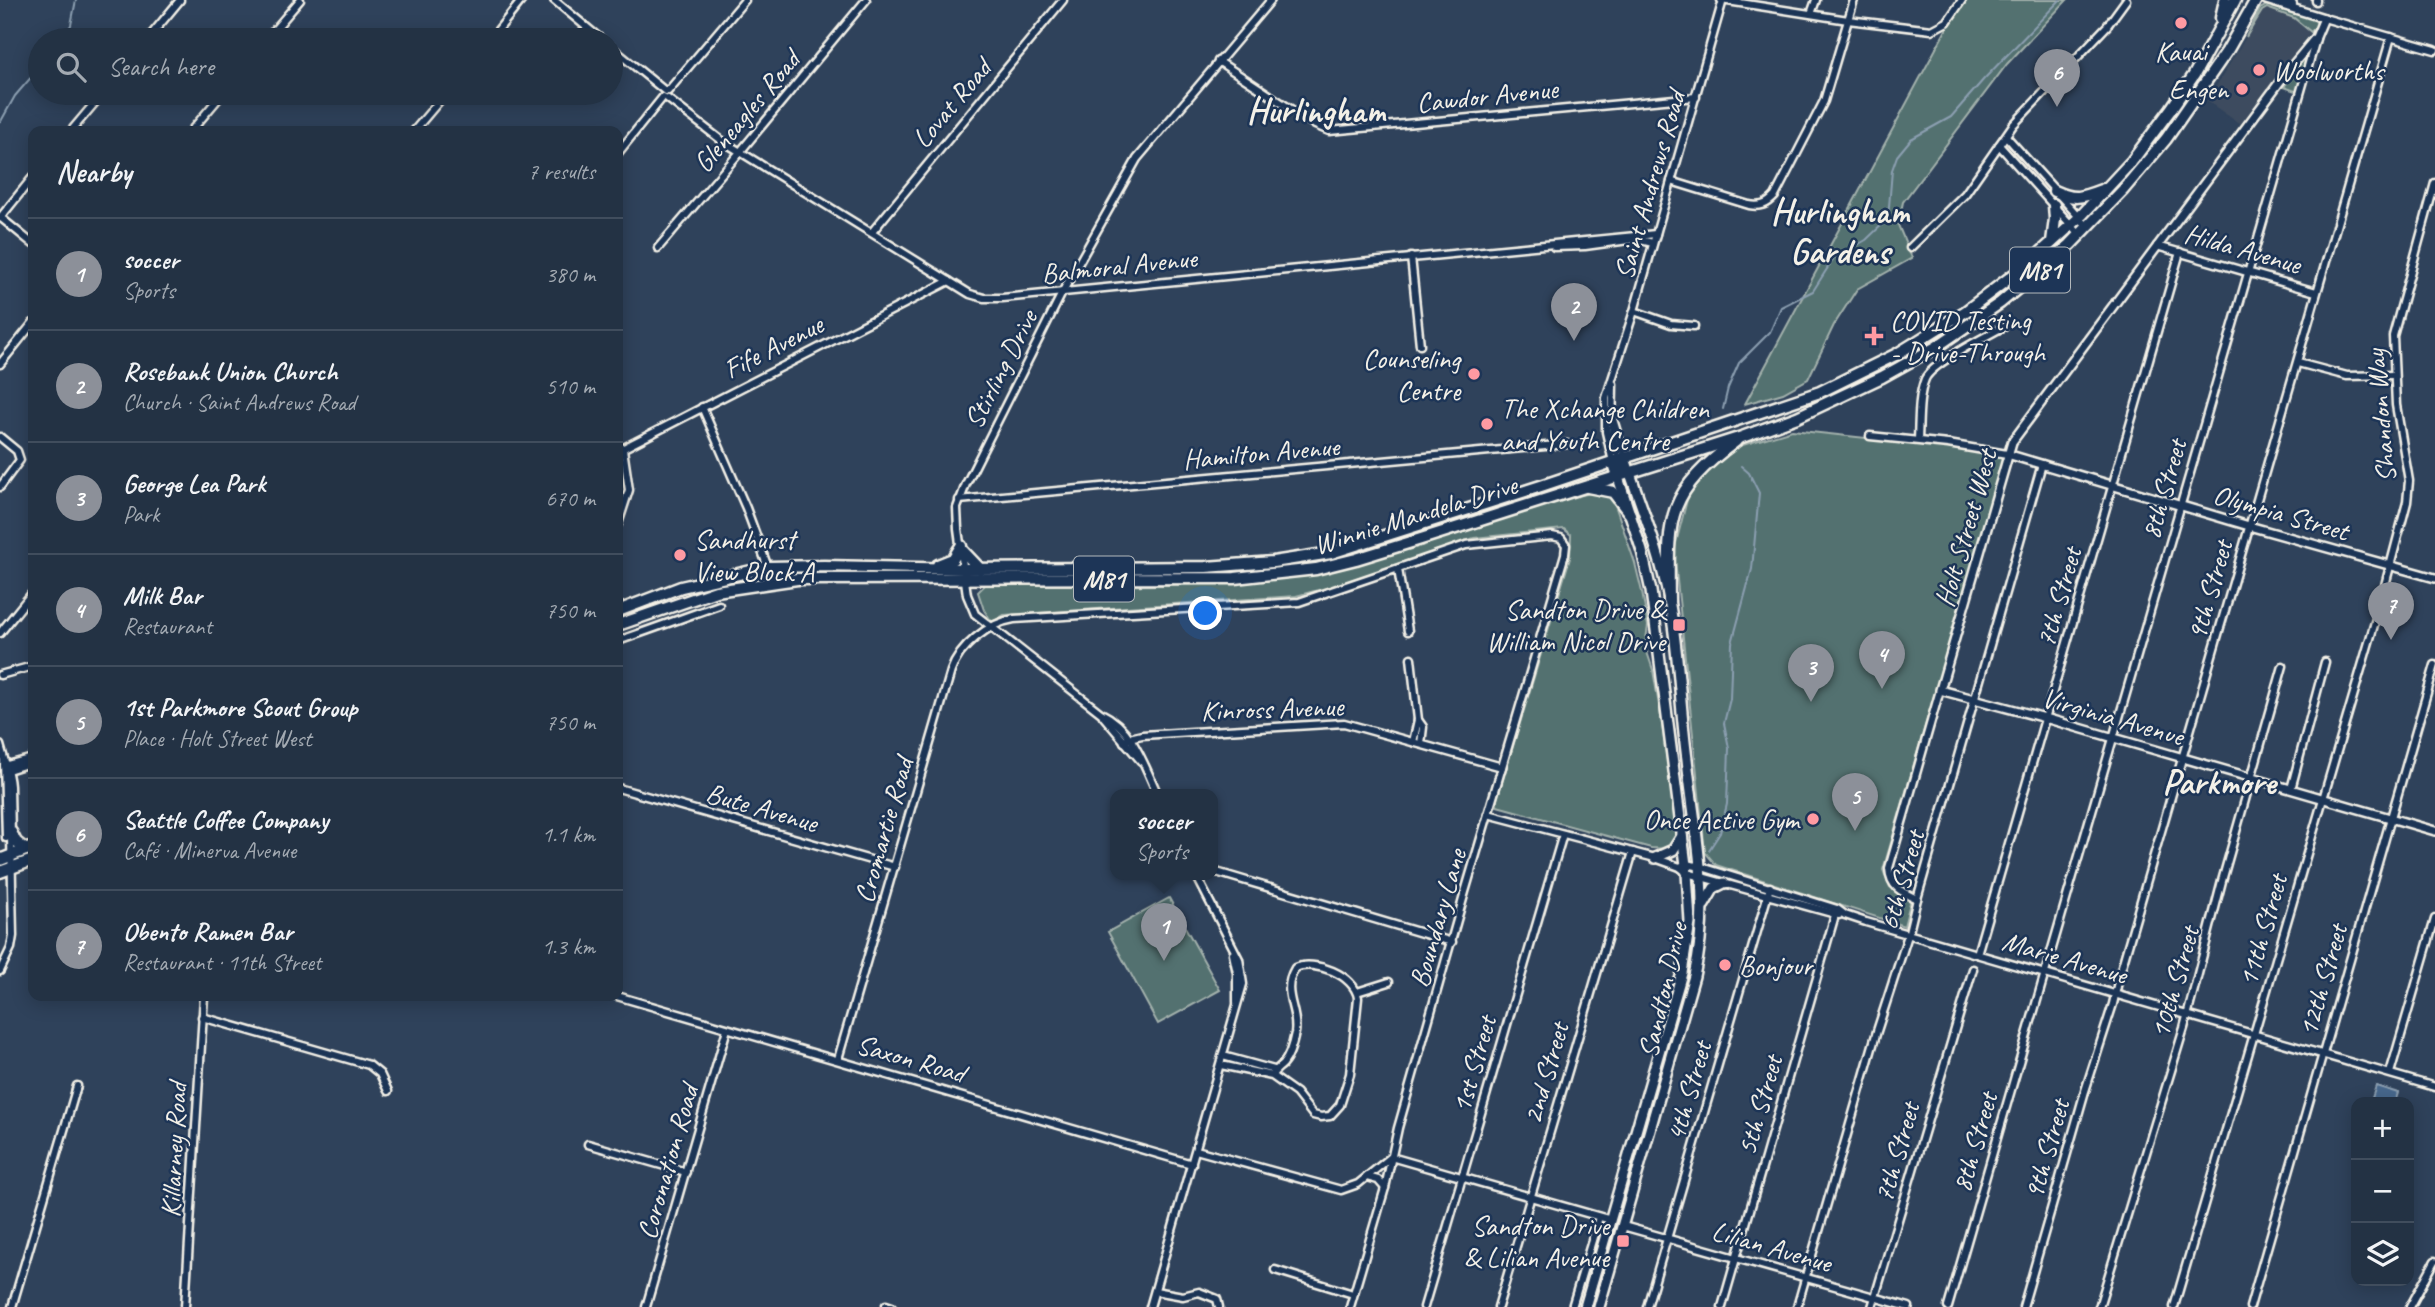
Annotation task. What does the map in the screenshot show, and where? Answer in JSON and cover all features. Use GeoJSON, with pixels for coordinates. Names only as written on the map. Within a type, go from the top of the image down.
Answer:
{"type":"FeatureCollection","features":[{"type":"Feature","properties":{"kind":"main road"},"geometry":{"type":"LineString","coordinates":[[2205,57],[2221,21],[2225,0]]}},
{"type":"Feature","properties":{"kind":"main road","name":"Winnie Mandela Drive"},"geometry":{"type":"LineString","coordinates":[[623,609],[681,587],[769,567],[927,568],[964,575],[980,569],[1241,566],[1331,553],[1820,392],[1919,342],[1994,291],[2052,243],[2108,187],[2147,142],[2181,96],[2235,0]]}},
{"type":"Feature","properties":{"kind":"main road","name":"Winnie Mandela Drive"},"geometry":{"type":"LineString","coordinates":[[623,623],[693,597],[740,585],[773,581],[964,575],[1235,578],[1300,572],[1356,559],[1742,437],[1805,413],[1882,377],[1936,347],[2019,289],[2084,231],[2166,139],[2227,51],[2256,0]]}},
{"type":"Feature","properties":{"kind":"main road"},"geometry":{"type":"LineString","coordinates":[[2054,191],[2069,198],[2078,198],[2108,187]]}},
{"type":"Feature","properties":{"kind":"main road"},"geometry":{"type":"LineString","coordinates":[[2052,243],[2055,219],[2053,205]]}},
{"type":"Feature","properties":{"kind":"main road"},"geometry":{"type":"LineString","coordinates":[[1669,601],[1670,536],[1675,506],[1696,475],[1742,437]]}},
{"type":"Feature","properties":{"kind":"main road"},"geometry":{"type":"LineString","coordinates":[[1619,460],[1623,474]]}},
{"type":"Feature","properties":{"kind":"main road","name":"Sandton Drive"},"geometry":{"type":"LineString","coordinates":[[1585,1307],[1682,973],[1690,922],[1683,833],[1651,591],[1630,514],[1623,474]]}},
{"type":"Feature","properties":{"kind":"main road","name":"Sandton Drive"},"geometry":{"type":"LineString","coordinates":[[1599,1307],[1694,976],[1703,906],[1702,872],[1669,601],[1658,557],[1623,474]]}},
{"type":"Feature","properties":{"kind":"main road"},"geometry":{"type":"LineString","coordinates":[[1584,486],[1613,492],[1630,514]]}},
{"type":"Feature","properties":{"kind":"main road"},"geometry":{"type":"LineString","coordinates":[[927,568],[950,561],[961,548],[980,569]]}},
{"type":"Feature","properties":{"kind":"main road"},"geometry":{"type":"LineString","coordinates":[[11,832],[16,842],[28,848]]}},
{"type":"Feature","properties":{"kind":"main road"},"geometry":{"type":"LineString","coordinates":[[1655,858],[1673,850],[1683,833]]}},
{"type":"Feature","properties":{"kind":"main road"},"geometry":{"type":"LineString","coordinates":[[6,858],[28,849]]}},
{"type":"Feature","properties":{"kind":"main road"},"geometry":{"type":"LineString","coordinates":[[6,870],[28,862]]}},
{"type":"Feature","properties":{"kind":"main road"},"geometry":{"type":"LineString","coordinates":[[1703,906],[1714,888],[1724,883]]}},
{"type":"Feature","properties":{"kind":"street"},"geometry":{"type":"LineString","coordinates":[[157,28],[180,0]]}},
{"type":"Feature","properties":{"kind":"street"},"geometry":{"type":"LineString","coordinates":[[276,28],[300,0]]}},
{"type":"Feature","properties":{"kind":"street"},"geometry":{"type":"LineString","coordinates":[[500,28],[522,0]]}},
{"type":"Feature","properties":{"kind":"street"},"geometry":{"type":"LineString","coordinates":[[554,0],[588,28]]}},
{"type":"Feature","properties":{"kind":"street"},"geometry":{"type":"LineString","coordinates":[[623,146],[745,0]]}},
{"type":"Feature","properties":{"kind":"street","name":"Gleneagles Road"},"geometry":{"type":"LineString","coordinates":[[658,248],[866,0]]}},
{"type":"Feature","properties":{"kind":"street","name":"Lovat Road"},"geometry":{"type":"LineString","coordinates":[[872,232],[1063,0]]}},
{"type":"Feature","properties":{"kind":"street","name":"Stirling Drive"},"geometry":{"type":"LineString","coordinates":[[1155,789],[1142,762],[1115,721],[991,629],[972,611],[964,575],[957,514],[959,500],[1063,291],[1143,150],[1271,0]]}},
{"type":"Feature","properties":{"kind":"street"},"geometry":{"type":"LineString","coordinates":[[1722,0],[1932,30],[1947,22],[1962,0]]}},
{"type":"Feature","properties":{"kind":"street","name":"Saint Andrews Road"},"geometry":{"type":"LineString","coordinates":[[1619,460],[1606,439],[1606,398],[1634,312],[1722,0]]}},
{"type":"Feature","properties":{"kind":"street"},"geometry":{"type":"LineString","coordinates":[[1811,14],[1816,0]]}},
{"type":"Feature","properties":{"kind":"street"},"geometry":{"type":"LineString","coordinates":[[1671,181],[1749,205],[1759,206],[1770,201],[1824,101],[1854,0]]}},
{"type":"Feature","properties":{"kind":"street"},"geometry":{"type":"LineString","coordinates":[[1910,248],[1965,194],[2006,135],[2048,86],[2107,26],[2126,0]]}},
{"type":"Feature","properties":{"kind":"street"},"geometry":{"type":"LineString","coordinates":[[2266,0],[2435,50]]}},
{"type":"Feature","properties":{"kind":"street"},"geometry":{"type":"LineString","coordinates":[[2287,2],[2324,18]]}},
{"type":"Feature","properties":{"kind":"street","name":"8th Street"},"geometry":{"type":"LineString","coordinates":[[1948,1307],[2316,37],[2324,18]]}},
{"type":"Feature","properties":{"kind":"street","name":"Holt Street West"},"geometry":{"type":"LineString","coordinates":[[1917,899],[1897,889],[1891,880],[1889,868],[2007,454],[2018,434],[2157,246],[2316,37]]}},
{"type":"Feature","properties":{"kind":"street","name":"9th Street"},"geometry":{"type":"LineString","coordinates":[[2023,1307],[2113,1004],[2181,758],[2391,37]]}},
{"type":"Feature","properties":{"kind":"street","name":"Balmoral Avenue"},"geometry":{"type":"LineString","coordinates":[[623,57],[722,140],[970,294],[984,298],[1542,246],[1636,239],[1653,243]]}},
{"type":"Feature","properties":{"kind":"street","name":"Cawdor Avenue"},"geometry":{"type":"LineString","coordinates":[[1218,61],[1315,125],[1329,131],[1696,97]]}},
{"type":"Feature","properties":{"kind":"street"},"geometry":{"type":"LineString","coordinates":[[75,126],[93,105]]}},
{"type":"Feature","properties":{"kind":"street"},"geometry":{"type":"LineString","coordinates":[[195,126],[213,105]]}},
{"type":"Feature","properties":{"kind":"street"},"geometry":{"type":"LineString","coordinates":[[418,126],[436,105]]}},
{"type":"Feature","properties":{"kind":"street"},"geometry":{"type":"LineString","coordinates":[[2006,135],[2084,231]]}},
{"type":"Feature","properties":{"kind":"street"},"geometry":{"type":"LineString","coordinates":[[1999,145],[2053,205],[2084,231]]}},
{"type":"Feature","properties":{"kind":"street"},"geometry":{"type":"LineString","coordinates":[[28,183],[0,217],[28,240]]}},
{"type":"Feature","properties":{"kind":"street","name":"Shandon Way"},"geometry":{"type":"LineString","coordinates":[[2391,565],[2407,502],[2409,481],[2393,375],[2394,328],[2435,183]]}},
{"type":"Feature","properties":{"kind":"street","name":"Balmoral Avenue"},"geometry":{"type":"LineString","coordinates":[[1598,242],[1656,234]]}},
{"type":"Feature","properties":{"kind":"street","name":"Hilda Avenue"},"geometry":{"type":"LineString","coordinates":[[2157,246],[2316,292]]}},
{"type":"Feature","properties":{"kind":"street","name":"7th Street"},"geometry":{"type":"LineString","coordinates":[[1977,954],[2180,252]]}},
{"type":"Feature","properties":{"kind":"street"},"geometry":{"type":"LineString","coordinates":[[1411,257],[1420,345]]}},
{"type":"Feature","properties":{"kind":"street","name":"Fife Avenue"},"geometry":{"type":"LineString","coordinates":[[623,448],[949,281]]}},
{"type":"Feature","properties":{"kind":"street"},"geometry":{"type":"LineString","coordinates":[[1634,312],[1671,324],[1694,326]]}},
{"type":"Feature","properties":{"kind":"street"},"geometry":{"type":"LineString","coordinates":[[1918,440],[1927,375],[2003,327]]}},
{"type":"Feature","properties":{"kind":"street"},"geometry":{"type":"LineString","coordinates":[[0,364],[28,329]]}},
{"type":"Feature","properties":{"kind":"street"},"geometry":{"type":"LineString","coordinates":[[2298,363],[2347,376],[2393,375]]}},
{"type":"Feature","properties":{"kind":"street","name":"Saint Andrews Road"},"geometry":{"type":"LineString","coordinates":[[1613,382],[1612,418],[1619,460]]}},
{"type":"Feature","properties":{"kind":"street"},"geometry":{"type":"LineString","coordinates":[[702,407],[773,581]]}},
{"type":"Feature","properties":{"kind":"street","name":"Olympia Street"},"geometry":{"type":"LineString","coordinates":[[1870,436],[1918,440],[2007,454],[2435,578]]}},
{"type":"Feature","properties":{"kind":"street"},"geometry":{"type":"LineString","coordinates":[[0,437],[16,452],[20,460],[0,487]]}},
{"type":"Feature","properties":{"kind":"street","name":"Hamilton Avenue"},"geometry":{"type":"LineString","coordinates":[[959,500],[1567,444]]}},
{"type":"Feature","properties":{"kind":"street"},"geometry":{"type":"LineString","coordinates":[[623,463],[629,490],[623,509]]}},
{"type":"Feature","properties":{"kind":"street","name":"6th Street"},"geometry":{"type":"LineString","coordinates":[[1797,1307],[1877,1031],[1909,932],[2042,464]]}},
{"type":"Feature","properties":{"kind":"street","name":"Cromartie Road"},"geometry":{"type":"LineString","coordinates":[[838,1059],[954,661],[969,643],[1003,621],[1298,602],[1458,548],[1486,542],[1556,536],[1565,541]]}},
{"type":"Feature","properties":{"kind":"street","name":"Boundary Lane"},"geometry":{"type":"LineString","coordinates":[[1350,1307],[1451,942],[1565,554],[1565,541]]}},
{"type":"Feature","properties":{"kind":"street","name":"11th Street"},"geometry":{"type":"LineString","coordinates":[[2174,1307],[2391,565]]}},
{"type":"Feature","properties":{"kind":"street"},"geometry":{"type":"LineString","coordinates":[[1398,569],[1408,631]]}},
{"type":"Feature","properties":{"kind":"street"},"geometry":{"type":"LineString","coordinates":[[0,633],[28,598]]}},
{"type":"Feature","properties":{"kind":"street"},"geometry":{"type":"LineString","coordinates":[[623,640],[654,633],[719,606]]}},
{"type":"Feature","properties":{"kind":"street"},"geometry":{"type":"LineString","coordinates":[[1411,658],[1418,720],[1423,727],[1417,743]]}},
{"type":"Feature","properties":{"kind":"street"},"geometry":{"type":"LineString","coordinates":[[2291,789],[2325,662]]}},
{"type":"Feature","properties":{"kind":"street","name":"12th Street"},"geometry":{"type":"LineString","coordinates":[[2250,1307],[2435,665]]}},
{"type":"Feature","properties":{"kind":"street","name":"10th Street"},"geometry":{"type":"LineString","coordinates":[[2099,1307],[2187,1014],[2283,666]]}},
{"type":"Feature","properties":{"kind":"street"},"geometry":{"type":"LineString","coordinates":[[0,675],[28,667]]}},
{"type":"Feature","properties":{"kind":"street","name":"Virginia Avenue"},"geometry":{"type":"LineString","coordinates":[[1940,690],[2435,831]]}},
{"type":"Feature","properties":{"kind":"street","name":"Kinross Avenue"},"geometry":{"type":"LineString","coordinates":[[1127,740],[1142,735],[1332,722],[1358,726],[1502,767]]}},
{"type":"Feature","properties":{"kind":"street"},"geometry":{"type":"LineString","coordinates":[[0,745],[11,832],[6,858]]}},
{"type":"Feature","properties":{"kind":"street"},"geometry":{"type":"LineString","coordinates":[[4,767],[28,761]]}},
{"type":"Feature","properties":{"kind":"street"},"geometry":{"type":"LineString","coordinates":[[0,964],[9,947],[11,935],[6,870],[4,767]]}},
{"type":"Feature","properties":{"kind":"street","name":"Bute Avenue"},"geometry":{"type":"LineString","coordinates":[[623,789],[895,867]]}},
{"type":"Feature","properties":{"kind":"street"},"geometry":{"type":"LineString","coordinates":[[1488,814],[1702,872]]}},
{"type":"Feature","properties":{"kind":"street","name":"1st Street"},"geometry":{"type":"LineString","coordinates":[[1424,1307],[1563,834]]}},
{"type":"Feature","properties":{"kind":"street","name":"2nd Street"},"geometry":{"type":"LineString","coordinates":[[1499,1307],[1633,852]]}},
{"type":"Feature","properties":{"kind":"street"},"geometry":{"type":"LineString","coordinates":[[0,971],[13,942],[6,870]]}},
{"type":"Feature","properties":{"kind":"street","name":"Marie Avenue"},"geometry":{"type":"LineString","coordinates":[[1702,872],[1724,883],[1769,891],[1835,915],[1845,915],[1909,932],[2435,1087]]}},
{"type":"Feature","properties":{"kind":"street","name":"Marie Avenue"},"geometry":{"type":"LineString","coordinates":[[1702,872],[1837,909],[1845,915]]}},
{"type":"Feature","properties":{"kind":"street"},"geometry":{"type":"LineString","coordinates":[[1218,873],[1451,942]]}},
{"type":"Feature","properties":{"kind":"street"},"geometry":{"type":"LineString","coordinates":[[1150,1307],[1242,993],[1242,972],[1233,948],[1199,880]]}},
{"type":"Feature","properties":{"kind":"street","name":"4th Street"},"geometry":{"type":"LineString","coordinates":[[1647,1307],[1769,891]]}},
{"type":"Feature","properties":{"kind":"street","name":"5th Street"},"geometry":{"type":"LineString","coordinates":[[1722,1307],[1835,915]]}},
{"type":"Feature","properties":{"kind":"street"},"geometry":{"type":"LineString","coordinates":[[2390,1073],[2435,919]]}},
{"type":"Feature","properties":{"kind":"street"},"geometry":{"type":"LineString","coordinates":[[1223,1056],[1273,1073],[1296,1093],[1313,1115],[1326,1117],[1336,1111],[1350,1074],[1357,992],[1350,981],[1308,965],[1295,968],[1290,978],[1289,998],[1295,1032],[1288,1055],[1273,1073]]}},
{"type":"Feature","properties":{"kind":"street","name":"7th Street"},"geometry":{"type":"LineString","coordinates":[[1872,1307],[1973,969]]}},
{"type":"Feature","properties":{"kind":"street"},"geometry":{"type":"LineString","coordinates":[[1357,992],[1389,982]]}},
{"type":"Feature","properties":{"kind":"street","name":"Saxon Road"},"geometry":{"type":"LineString","coordinates":[[623,998],[1192,1164]]}},
{"type":"Feature","properties":{"kind":"street","name":"Killarney Road"},"geometry":{"type":"LineString","coordinates":[[185,1307],[204,1001]]}},
{"type":"Feature","properties":{"kind":"street"},"geometry":{"type":"LineString","coordinates":[[202,1017],[369,1065],[380,1074],[388,1091]]}},
{"type":"Feature","properties":{"kind":"street","name":"Coronation Road"},"geometry":{"type":"LineString","coordinates":[[646,1307],[727,1028]]}},
{"type":"Feature","properties":{"kind":"street"},"geometry":{"type":"LineString","coordinates":[[1221,1065],[1273,1073]]}},
{"type":"Feature","properties":{"kind":"street"},"geometry":{"type":"LineString","coordinates":[[12,1307],[77,1086]]}},
{"type":"Feature","properties":{"kind":"street"},"geometry":{"type":"LineString","coordinates":[[588,1143],[685,1172]]}},
{"type":"Feature","properties":{"kind":"street"},"geometry":{"type":"LineString","coordinates":[[1196,1150],[1336,1189],[1348,1189],[1391,1157],[1611,1220]]}},
{"type":"Feature","properties":{"kind":"street"},"geometry":{"type":"LineString","coordinates":[[1367,1177],[1378,1180],[1385,1188]]}},
{"type":"Feature","properties":{"kind":"street"},"geometry":{"type":"LineString","coordinates":[[1572,1307],[1599,1217]]}},
{"type":"Feature","properties":{"kind":"street","name":"Lilian Avenue"},"geometry":{"type":"LineString","coordinates":[[1623,1226],[1909,1307]]}},
{"type":"Feature","properties":{"kind":"street"},"geometry":{"type":"LineString","coordinates":[[2410,1307],[2435,1261]]}},
{"type":"Feature","properties":{"kind":"street"},"geometry":{"type":"LineString","coordinates":[[1275,1270],[1353,1294]]}},
{"type":"Feature","properties":{"kind":"street"},"geometry":{"type":"LineString","coordinates":[[1155,1291],[1183,1296],[1199,1292],[1217,1299],[1219,1307]]}},
{"type":"Feature","properties":{"kind":"shaded area"},"geometry":{"type":"Polygon","coordinates":[[[2267,8],[2294,18],[2311,32],[2240,124],[2207,101],[2262,11],[2267,8]]]}},
{"type":"Feature","properties":{"kind":"green space"},"geometry":{"type":"Polygon","coordinates":[[[1962,0],[2067,0],[2007,64],[1903,202],[1898,225],[1912,258],[1857,289],[1834,325],[1808,379],[1783,393],[1745,404],[1962,0]]]}},
{"type":"Feature","properties":{"kind":"green space"},"geometry":{"type":"Polygon","coordinates":[[[2267,5],[2314,17],[2317,25],[2311,32],[2294,18],[2267,8],[2262,11],[2246,37],[2260,9],[2267,5]]]}},
{"type":"Feature","properties":{"kind":"green space"},"geometry":{"type":"Polygon","coordinates":[[[2311,48],[2298,92],[2284,87],[2311,48]]]}},
{"type":"Feature","properties":{"kind":"green space"},"geometry":{"type":"Polygon","coordinates":[[[1792,430],[2005,453],[1883,870],[1890,887],[1911,899],[1904,926],[1716,865],[1705,852],[1674,551],[1691,484],[1733,448],[1792,430]]]}},
{"type":"Feature","properties":{"kind":"green space"},"geometry":{"type":"Polygon","coordinates":[[[1595,492],[1613,499],[1642,592],[1648,626],[1645,646],[1653,670],[1676,827],[1676,839],[1667,849],[1651,848],[1497,806],[1570,558],[1571,535],[1564,529],[1474,538],[1337,585],[1296,596],[1004,615],[992,622],[984,610],[978,592],[986,584],[1171,585],[1263,580],[1308,574],[1353,565],[1560,500],[1595,492]]]}},
{"type":"Feature","properties":{"kind":"green space"},"geometry":{"type":"Polygon","coordinates":[[[1169,898],[1220,990],[1158,1024],[1108,932],[1169,898]]]}},
{"type":"Feature","properties":{"kind":"water"},"geometry":{"type":"Polygon","coordinates":[[[2376,1086],[2398,1093],[2397,1097],[2372,1097],[2376,1086]]]}},
{"type":"Feature","properties":{"kind":"waterway"},"geometry":{"type":"LineString","coordinates":[[69,28],[76,0]]}},
{"type":"Feature","properties":{"kind":"waterway"},"geometry":{"type":"LineString","coordinates":[[1723,409],[1728,388],[1739,363],[1770,332],[1781,307],[1813,291],[1834,258],[1866,240],[1888,219],[1892,170],[1897,156],[1911,139],[1951,117],[2060,0]]}},
{"type":"Feature","properties":{"kind":"waterway"},"geometry":{"type":"LineString","coordinates":[[0,123],[15,96],[28,81]]}},
{"type":"Feature","properties":{"kind":"waterway"},"geometry":{"type":"LineString","coordinates":[[1709,850],[1720,833],[1727,804],[1729,748],[1724,723],[1730,699],[1732,643],[1752,569],[1759,493],[1749,473],[1741,466]]}},
{"type":"Feature","properties":{"kind":"place","name":"Kauai"},"geometry":{"type":"Point","coordinates":[2181,23]}},
{"type":"Feature","properties":{"kind":"place","name":"Woolworths"},"geometry":{"type":"Point","coordinates":[2259,70]}},
{"type":"Feature","properties":{"kind":"place","name":"Engen"},"geometry":{"type":"Point","coordinates":[2242,89]}},
{"type":"Feature","properties":{"kind":"place","name":"Seattle Coffee Company"},"geometry":{"type":"Point","coordinates":[2057,107]}},
{"type":"Feature","properties":{"kind":"place","name":"COVID Testing - Drive-Through"},"geometry":{"type":"Point","coordinates":[1874,336]}},
{"type":"Feature","properties":{"kind":"place","name":"Rosebank Union Church"},"geometry":{"type":"Point","coordinates":[1574,341]}},
{"type":"Feature","properties":{"kind":"place","name":"Counseling Centre"},"geometry":{"type":"Point","coordinates":[1474,374]}},
{"type":"Feature","properties":{"kind":"place","name":"The Xchange Children and Youth Centre"},"geometry":{"type":"Point","coordinates":[1487,424]}},
{"type":"Feature","properties":{"kind":"place","name":"Sandhurst View Block A"},"geometry":{"type":"Point","coordinates":[680,555]}},
{"type":"Feature","properties":{"kind":"place","name":"Sandton Drive & William Nicol Drive"},"geometry":{"type":"Point","coordinates":[1679,625]}},
{"type":"Feature","properties":{"kind":"place","name":"Obento Ramen Bar"},"geometry":{"type":"Point","coordinates":[2391,640]}},
{"type":"Feature","properties":{"kind":"place","name":"Milk Bar"},"geometry":{"type":"Point","coordinates":[1882,689]}},
{"type":"Feature","properties":{"kind":"place","name":"George Lea Park"},"geometry":{"type":"Point","coordinates":[1811,702]}},
{"type":"Feature","properties":{"kind":"place","name":"Once Active Gym"},"geometry":{"type":"Point","coordinates":[1813,819]}},
{"type":"Feature","properties":{"kind":"place","name":"1st Parkmore Scout Group"},"geometry":{"type":"Point","coordinates":[1855,831]}},
{"type":"Feature","properties":{"kind":"place","name":"soccer"},"geometry":{"type":"Point","coordinates":[1164,961]}},
{"type":"Feature","properties":{"kind":"place","name":"Bonjour"},"geometry":{"type":"Point","coordinates":[1725,965]}},
{"type":"Feature","properties":{"kind":"place","name":"Sandton Drive & Lilian Avenue"},"geometry":{"type":"Point","coordinates":[1623,1241]}},
{"type":"Feature","properties":{"kind":"district","name":"Hurlingham"},"geometry":{"type":"Point","coordinates":[1316,110]}},
{"type":"Feature","properties":{"kind":"district","name":"Hurlingham Gardens"},"geometry":{"type":"Point","coordinates":[1840,231]}},
{"type":"Feature","properties":{"kind":"district","name":"Parkmore"},"geometry":{"type":"Point","coordinates":[2219,782]}}]}
